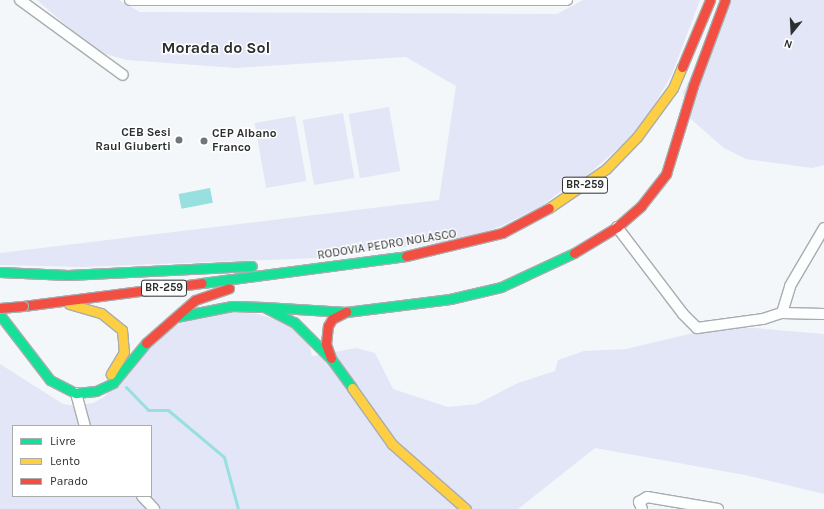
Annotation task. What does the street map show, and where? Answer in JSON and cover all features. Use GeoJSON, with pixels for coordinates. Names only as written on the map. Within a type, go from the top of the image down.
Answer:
{"type":"FeatureCollection","features":[{"type":"Feature","properties":{"kind":"main road","name":"RODOVIA PEDRO NOLASCO"},"geometry":{"type":"LineString","coordinates":[[0,307],[56,302],[375,261],[436,251],[502,233],[550,210],[594,179],[637,137],[673,88],[710,0]]}},
{"type":"Feature","properties":{"kind":"main road"},"geometry":{"type":"LineString","coordinates":[[172,318],[232,306],[346,312],[399,308],[501,287],[579,251],[617,227],[641,206],[666,174],[693,86],[725,0]]}},
{"type":"Feature","properties":{"kind":"main road"},"geometry":{"type":"LineString","coordinates":[[0,272],[68,275],[375,261]]}},
{"type":"Feature","properties":{"kind":"main road"},"geometry":{"type":"LineString","coordinates":[[0,315],[43,374],[59,387],[76,393],[96,391],[113,384],[151,337],[195,300],[271,274]]}},
{"type":"Feature","properties":{"kind":"main road"},"geometry":{"type":"LineString","coordinates":[[0,307],[49,369],[61,378],[82,386],[106,379],[115,371],[124,352],[122,330],[101,312],[56,302]]}},
{"type":"Feature","properties":{"kind":"main road"},"geometry":{"type":"LineString","coordinates":[[264,308],[294,322],[332,360],[392,444],[466,509]]}},
{"type":"Feature","properties":{"kind":"main road"},"geometry":{"type":"LineString","coordinates":[[332,360],[326,344],[328,326],[332,319],[346,312]]}},
{"type":"Feature","properties":{"kind":"street"},"geometry":{"type":"LineString","coordinates":[[20,0],[123,75]]}},
{"type":"Feature","properties":{"kind":"street"},"geometry":{"type":"LineString","coordinates":[[136,0],[567,0]]}},
{"type":"Feature","properties":{"kind":"street"},"geometry":{"type":"LineString","coordinates":[[617,227],[683,314],[697,328],[763,319],[782,313],[824,314]]}},
{"type":"Feature","properties":{"kind":"street"},"geometry":{"type":"LineString","coordinates":[[782,313],[790,286],[824,228]]}},
{"type":"Feature","properties":{"kind":"street"},"geometry":{"type":"LineString","coordinates":[[76,393],[84,425]]}},
{"type":"Feature","properties":{"kind":"street"},"geometry":{"type":"LineString","coordinates":[[143,497],[154,509]]}},
{"type":"Feature","properties":{"kind":"street"},"geometry":{"type":"LineString","coordinates":[[640,506],[647,497],[718,509]]}},
{"type":"Feature","properties":{"kind":"shaded area"},"geometry":{"type":"Polygon","coordinates":[[[37,0],[119,0],[140,12],[557,14],[583,0],[700,0],[672,74],[641,128],[582,180],[568,185],[542,206],[499,227],[458,240],[317,258],[82,267],[0,265],[0,253],[439,200],[456,86],[406,57],[236,68],[127,60],[105,54],[83,40],[37,0]]]}},
{"type":"Feature","properties":{"kind":"shaded area"},"geometry":{"type":"Polygon","coordinates":[[[722,0],[824,0],[824,165],[812,168],[746,159],[724,148],[685,114],[687,110],[683,93],[701,54],[722,0]]]}},
{"type":"Feature","properties":{"kind":"shaded area"},"geometry":{"type":"Polygon","coordinates":[[[389,107],[400,171],[360,178],[349,114],[389,107]]]}},
{"type":"Feature","properties":{"kind":"shaded area"},"geometry":{"type":"Polygon","coordinates":[[[343,113],[354,178],[314,185],[303,120],[343,113]]]}},
{"type":"Feature","properties":{"kind":"shaded area"},"geometry":{"type":"Polygon","coordinates":[[[295,116],[306,181],[266,188],[255,123],[295,116]]]}},
{"type":"Feature","properties":{"kind":"shaded area"},"geometry":{"type":"Polygon","coordinates":[[[223,311],[258,314],[277,320],[292,328],[310,346],[312,356],[356,348],[375,353],[393,389],[448,407],[477,404],[518,383],[555,371],[558,360],[584,351],[626,349],[714,328],[754,328],[824,334],[824,494],[745,475],[595,448],[518,509],[0,509],[0,364],[63,404],[76,406],[93,403],[104,397],[152,343],[180,323],[223,311]]]}},
{"type":"Feature","properties":{"kind":"water"},"geometry":{"type":"Polygon","coordinates":[[[210,188],[213,203],[181,209],[179,194],[210,188]]]}},
{"type":"Feature","properties":{"kind":"waterway"},"geometry":{"type":"LineString","coordinates":[[126,387],[148,410],[168,410],[224,457],[238,509]]}},
{"type":"Feature","properties":{"kind":"traffic: fast"},"geometry":{"type":"LineString","coordinates":[[264,307],[346,312],[450,299],[501,287],[574,253]]}},
{"type":"Feature","properties":{"kind":"traffic: fast"},"geometry":{"type":"LineString","coordinates":[[202,283],[406,256]]}},
{"type":"Feature","properties":{"kind":"traffic: fast"},"geometry":{"type":"LineString","coordinates":[[0,272],[68,275],[252,266]]}},
{"type":"Feature","properties":{"kind":"traffic: fast"},"geometry":{"type":"LineString","coordinates":[[176,317],[232,306],[264,307],[294,322],[332,360],[352,388]]}},
{"type":"Feature","properties":{"kind":"traffic: fast"},"geometry":{"type":"LineString","coordinates":[[0,315],[50,380],[76,393],[96,391],[113,383],[146,343]]}},
{"type":"Feature","properties":{"kind":"traffic: slow"},"geometry":{"type":"LineString","coordinates":[[549,208],[606,169],[637,137],[673,88],[682,67]]}},
{"type":"Feature","properties":{"kind":"traffic: slow"},"geometry":{"type":"LineString","coordinates":[[69,304],[101,313],[122,330],[124,352],[111,374]]}},
{"type":"Feature","properties":{"kind":"traffic: slow"},"geometry":{"type":"LineString","coordinates":[[352,388],[392,444],[466,509]]}},
{"type":"Feature","properties":{"kind":"traffic: jam"},"geometry":{"type":"LineString","coordinates":[[682,67],[710,0]]}},
{"type":"Feature","properties":{"kind":"traffic: jam"},"geometry":{"type":"LineString","coordinates":[[574,253],[617,227],[641,206],[666,174],[693,86],[725,0]]}},
{"type":"Feature","properties":{"kind":"traffic: jam"},"geometry":{"type":"LineString","coordinates":[[406,256],[502,233],[549,208]]}},
{"type":"Feature","properties":{"kind":"traffic: jam"},"geometry":{"type":"LineString","coordinates":[[23,306],[202,283]]}},
{"type":"Feature","properties":{"kind":"traffic: jam"},"geometry":{"type":"LineString","coordinates":[[146,343],[195,300],[229,288]]}},
{"type":"Feature","properties":{"kind":"traffic: jam"},"geometry":{"type":"LineString","coordinates":[[0,308],[23,306]]}},
{"type":"Feature","properties":{"kind":"traffic: jam"},"geometry":{"type":"LineString","coordinates":[[331,358],[326,344],[328,326],[332,319],[346,312]]}},
{"type":"Feature","properties":{"kind":"place","name":"CEB Sesi Raul Giuberti"},"geometry":{"type":"Point","coordinates":[179,140]}},
{"type":"Feature","properties":{"kind":"place","name":"CEP Albano Franco"},"geometry":{"type":"Point","coordinates":[204,141]}},
{"type":"Feature","properties":{"kind":"district","name":"Morada do Sol"},"geometry":{"type":"Point","coordinates":[216,48]}}]}
